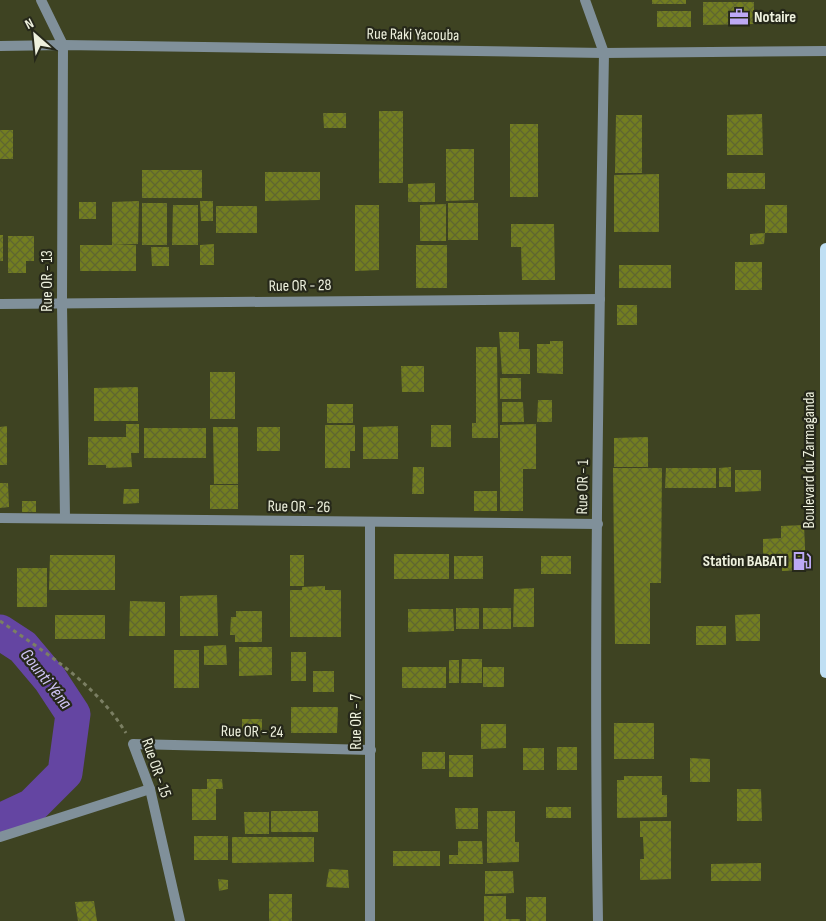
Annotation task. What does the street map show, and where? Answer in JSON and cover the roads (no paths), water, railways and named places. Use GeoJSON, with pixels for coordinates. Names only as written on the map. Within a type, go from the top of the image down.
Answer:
{"type":"FeatureCollection","features":[{"type":"Feature","properties":{"kind":"main road","name":"Boulevard du Zarmaganda"},"geometry":{"type":"LineString","coordinates":[[826,249],[826,672]]}},
{"type":"Feature","properties":{"kind":"street"},"geometry":{"type":"LineString","coordinates":[[41,0],[63,44]]}},
{"type":"Feature","properties":{"kind":"street"},"geometry":{"type":"LineString","coordinates":[[585,0],[604,53]]}},
{"type":"Feature","properties":{"kind":"street","name":"Rue Raki Yacouba"},"geometry":{"type":"LineString","coordinates":[[0,46],[63,44],[604,53],[826,51]]}},
{"type":"Feature","properties":{"kind":"street","name":"Rue OR - 13"},"geometry":{"type":"LineString","coordinates":[[63,44],[62,304],[65,518]]}},
{"type":"Feature","properties":{"kind":"street","name":"Rue OR - 1"},"geometry":{"type":"LineString","coordinates":[[598,921],[596,786],[604,53]]}},
{"type":"Feature","properties":{"kind":"street","name":"Rue OR - 28"},"geometry":{"type":"LineString","coordinates":[[0,304],[600,299]]}},
{"type":"Feature","properties":{"kind":"street","name":"Rue OR - 26"},"geometry":{"type":"LineString","coordinates":[[0,518],[598,524]]}},
{"type":"Feature","properties":{"kind":"street","name":"Rue OR - 7"},"geometry":{"type":"LineString","coordinates":[[370,523],[370,921]]}},
{"type":"Feature","properties":{"kind":"street","name":"Rue OR - 24"},"geometry":{"type":"LineString","coordinates":[[133,744],[371,750]]}},
{"type":"Feature","properties":{"kind":"street","name":"Rue OR - 15"},"geometry":{"type":"LineString","coordinates":[[133,744],[150,789],[180,921]]}},
{"type":"Feature","properties":{"kind":"street"},"geometry":{"type":"LineString","coordinates":[[0,837],[150,789]]}},
{"type":"Feature","properties":{"kind":"waterway","name":"Gounti Yéna"},"geometry":{"type":"LineString","coordinates":[[0,632],[23,647],[50,679],[73,714],[65,773],[32,806],[0,821]]}},
{"type":"Feature","properties":{"kind":"place","name":"Notaire"},"geometry":{"type":"Point","coordinates":[739,17]}},
{"type":"Feature","properties":{"kind":"place","name":"Station BABATI"},"geometry":{"type":"Point","coordinates":[802,561]}}]}
